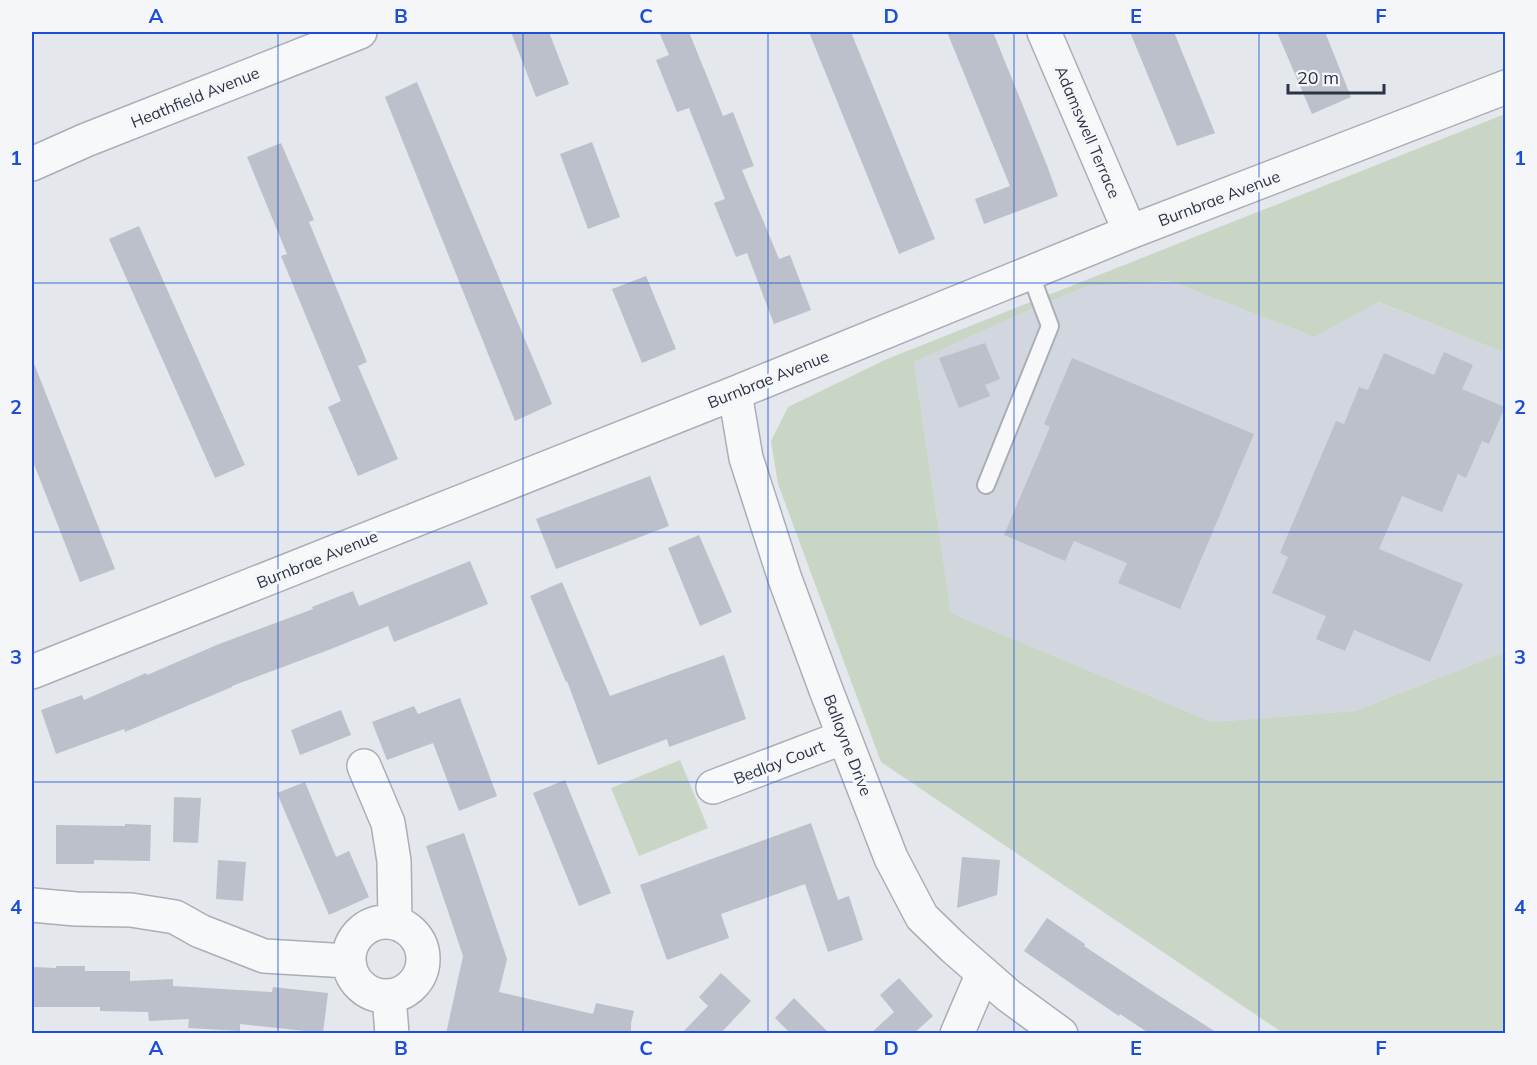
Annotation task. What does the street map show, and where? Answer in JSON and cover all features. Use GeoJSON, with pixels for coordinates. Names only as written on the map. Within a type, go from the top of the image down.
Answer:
{"type":"FeatureCollection","features":[{"type":"Feature","properties":{"kind":"street","name":"Heathfield Avenue"},"geometry":{"type":"LineString","coordinates":[[32,164],[86,140],[360,32]]}},
{"type":"Feature","properties":{"kind":"street","name":"Adamswell Terrace"},"geometry":{"type":"LineString","coordinates":[[1044,32],[1130,232]]}},
{"type":"Feature","properties":{"kind":"street","name":"Burnbrae Avenue"},"geometry":{"type":"LineString","coordinates":[[32,672],[735,393],[1130,232],[1506,87]]}},
{"type":"Feature","properties":{"kind":"street","name":"Ballayne Drive"},"geometry":{"type":"LineString","coordinates":[[735,393],[746,458],[785,579],[891,858],[922,917],[1009,996],[1061,1034]]}},
{"type":"Feature","properties":{"kind":"street","name":"Bedlay Court"},"geometry":{"type":"LineString","coordinates":[[713,787],[844,736]]}},
{"type":"Feature","properties":{"kind":"street"},"geometry":{"type":"LineString","coordinates":[[364,766],[401,818],[394,861],[395,923]]}},
{"type":"Feature","properties":{"kind":"street"},"geometry":{"type":"LineString","coordinates":[[32,905],[131,910],[175,916],[200,931],[264,956],[348,961]]}},
{"type":"Feature","properties":{"kind":"street"},"geometry":{"type":"LineString","coordinates":[[383,922],[395,923],[406,928],[414,935],[423,956],[422,968],[410,988],[400,994],[389,996],[366,991],[357,983],[348,961],[354,939],[362,930],[383,922]]}},
{"type":"Feature","properties":{"kind":"street"},"geometry":{"type":"LineString","coordinates":[[957,1034],[984,973]]}},
{"type":"Feature","properties":{"kind":"street"},"geometry":{"type":"LineString","coordinates":[[389,996],[392,1034]]}},
{"type":"Feature","properties":{"kind":"lane"},"geometry":{"type":"LineString","coordinates":[[986,485],[1050,326],[1030,273]]}},
{"type":"Feature","properties":{"kind":"shaded area"},"geometry":{"type":"Polygon","coordinates":[[[1170,281],[1315,337],[1377,302],[1505,353],[1505,652],[1355,711],[1212,722],[951,613],[914,362],[1088,286],[1170,281]]]}},
{"type":"Feature","properties":{"kind":"green space"},"geometry":{"type":"Polygon","coordinates":[[[1505,114],[1505,353],[1378,302],[1315,337],[1170,281],[1088,286],[914,362],[951,613],[1212,722],[1355,711],[1505,652],[1505,1033],[1283,1033],[881,762],[778,484],[771,441],[788,407],[887,359],[1505,114]]]}},
{"type":"Feature","properties":{"kind":"green space"},"geometry":{"type":"Polygon","coordinates":[[[680,760],[708,828],[639,856],[611,788],[680,760]]]}},
{"type":"Feature","properties":{"kind":"building"},"geometry":{"type":"Polygon","coordinates":[[[511,32],[549,32],[569,84],[536,97],[511,32]]]}},
{"type":"Feature","properties":{"kind":"building"},"geometry":{"type":"Polygon","coordinates":[[[659,32],[689,32],[723,116],[733,112],[754,166],[742,170],[779,259],[790,255],[811,310],[774,324],[747,253],[736,257],[714,203],[725,199],[689,108],[677,112],[656,60],[669,55],[659,32]]]}},
{"type":"Feature","properties":{"kind":"building"},"geometry":{"type":"Polygon","coordinates":[[[809,32],[851,32],[935,239],[899,254],[809,32]]]}},
{"type":"Feature","properties":{"kind":"building"},"geometry":{"type":"Polygon","coordinates":[[[947,32],[993,32],[1058,196],[984,224],[975,199],[1010,186],[947,32]]]}},
{"type":"Feature","properties":{"kind":"building"},"geometry":{"type":"Polygon","coordinates":[[[1130,32],[1174,32],[1215,133],[1177,146],[1130,32]]]}},
{"type":"Feature","properties":{"kind":"building"},"geometry":{"type":"Polygon","coordinates":[[[1277,32],[1325,32],[1351,97],[1312,114],[1277,32]]]}},
{"type":"Feature","properties":{"kind":"building"},"geometry":{"type":"Polygon","coordinates":[[[417,82],[552,404],[515,421],[385,97],[417,82]]]}},
{"type":"Feature","properties":{"kind":"building"},"geometry":{"type":"Polygon","coordinates":[[[592,142],[620,217],[588,229],[560,154],[592,142]]]}},
{"type":"Feature","properties":{"kind":"building"},"geometry":{"type":"Polygon","coordinates":[[[281,143],[314,220],[309,222],[367,362],[358,366],[398,459],[358,476],[328,407],[341,401],[281,256],[287,254],[247,157],[281,143]]]}},
{"type":"Feature","properties":{"kind":"building"},"geometry":{"type":"Polygon","coordinates":[[[139,226],[245,465],[215,478],[109,239],[139,226]]]}},
{"type":"Feature","properties":{"kind":"building"},"geometry":{"type":"Polygon","coordinates":[[[646,276],[676,349],[642,363],[612,289],[646,276]]]}},
{"type":"Feature","properties":{"kind":"building"},"geometry":{"type":"Polygon","coordinates":[[[985,343],[1000,379],[985,385],[990,396],[959,408],[939,358],[985,343]]]}},
{"type":"Feature","properties":{"kind":"building"},"geometry":{"type":"Polygon","coordinates":[[[1444,352],[1473,365],[1462,389],[1505,407],[1489,444],[1482,441],[1466,478],[1458,474],[1442,512],[1402,496],[1379,549],[1463,584],[1430,662],[1354,630],[1345,651],[1316,639],[1326,616],[1272,593],[1288,557],[1280,553],[1336,421],[1344,424],[1359,387],[1368,390],[1384,353],[1434,375],[1444,352]]]}},
{"type":"Feature","properties":{"kind":"building"},"geometry":{"type":"Polygon","coordinates":[[[1072,358],[1254,434],[1180,609],[1118,583],[1127,563],[1074,541],[1065,561],[1004,535],[1050,427],[1044,424],[1072,358]]]}},
{"type":"Feature","properties":{"kind":"building"},"geometry":{"type":"Polygon","coordinates":[[[33,361],[115,569],[80,582],[32,459],[33,361]]]}},
{"type":"Feature","properties":{"kind":"building"},"geometry":{"type":"Polygon","coordinates":[[[650,476],[669,526],[556,569],[536,519],[650,476]]]}},
{"type":"Feature","properties":{"kind":"building"},"geometry":{"type":"Polygon","coordinates":[[[699,535],[732,612],[700,626],[668,548],[699,535]]]}},
{"type":"Feature","properties":{"kind":"building"},"geometry":{"type":"Polygon","coordinates":[[[470,561],[488,604],[394,642],[388,626],[232,686],[125,732],[124,729],[56,754],[41,710],[82,695],[84,700],[353,591],[359,606],[470,561]]]}},
{"type":"Feature","properties":{"kind":"building"},"geometry":{"type":"Polygon","coordinates":[[[562,582],[610,696],[724,655],[746,719],[669,747],[667,739],[598,765],[567,681],[530,596],[562,582]]]}},
{"type":"Feature","properties":{"kind":"building"},"geometry":{"type":"Polygon","coordinates":[[[460,698],[497,796],[459,811],[433,743],[387,760],[372,722],[414,706],[418,714],[460,698]]]}},
{"type":"Feature","properties":{"kind":"building"},"geometry":{"type":"Polygon","coordinates":[[[341,710],[351,735],[300,755],[291,730],[341,710]]]}},
{"type":"Feature","properties":{"kind":"building"},"geometry":{"type":"Polygon","coordinates":[[[565,780],[611,893],[579,906],[533,793],[565,780]]]}},
{"type":"Feature","properties":{"kind":"building"},"geometry":{"type":"Polygon","coordinates":[[[305,782],[336,857],[349,851],[369,897],[329,915],[277,793],[305,782]]]}},
{"type":"Feature","properties":{"kind":"building"},"geometry":{"type":"Polygon","coordinates":[[[174,797],[201,798],[198,843],[173,842],[174,797]]]}},
{"type":"Feature","properties":{"kind":"building"},"geometry":{"type":"Polygon","coordinates":[[[811,823],[838,900],[849,896],[863,940],[828,952],[805,884],[721,914],[729,938],[667,960],[640,885],[811,823]]]}},
{"type":"Feature","properties":{"kind":"building"},"geometry":{"type":"Polygon","coordinates":[[[125,824],[151,825],[150,861],[94,860],[94,864],[56,864],[56,825],[125,826],[125,824]]]}},
{"type":"Feature","properties":{"kind":"building"},"geometry":{"type":"Polygon","coordinates":[[[464,833],[507,959],[499,992],[593,1014],[596,1003],[634,1011],[631,1034],[446,1034],[463,956],[426,846],[464,833]]]}},
{"type":"Feature","properties":{"kind":"building"},"geometry":{"type":"Polygon","coordinates":[[[962,857],[1000,860],[997,895],[957,908],[962,857]]]}},
{"type":"Feature","properties":{"kind":"building"},"geometry":{"type":"Polygon","coordinates":[[[218,860],[246,862],[243,901],[216,899],[218,860]]]}},
{"type":"Feature","properties":{"kind":"building"},"geometry":{"type":"Polygon","coordinates":[[[1047,918],[1085,944],[1084,946],[1219,1034],[1150,1034],[1120,1014],[1119,1016],[1024,951],[1047,918]]]}},
{"type":"Feature","properties":{"kind":"building"},"geometry":{"type":"Polygon","coordinates":[[[56,966],[85,966],[85,971],[130,971],[130,981],[173,979],[173,986],[272,992],[273,987],[328,993],[323,1033],[240,1024],[240,1031],[188,1028],[189,1019],[149,1021],[148,1012],[100,1011],[100,1007],[32,1007],[32,967],[56,968],[56,966]]]}},
{"type":"Feature","properties":{"kind":"building"},"geometry":{"type":"Polygon","coordinates":[[[721,973],[751,1001],[720,1034],[681,1034],[708,1006],[699,997],[721,973]]]}},
{"type":"Feature","properties":{"kind":"building"},"geometry":{"type":"Polygon","coordinates":[[[899,978],[933,1016],[913,1034],[870,1034],[894,1012],[880,995],[899,978]]]}},
{"type":"Feature","properties":{"kind":"building"},"geometry":{"type":"Polygon","coordinates":[[[794,998],[830,1034],[791,1034],[775,1018],[794,998]]]}}]}
